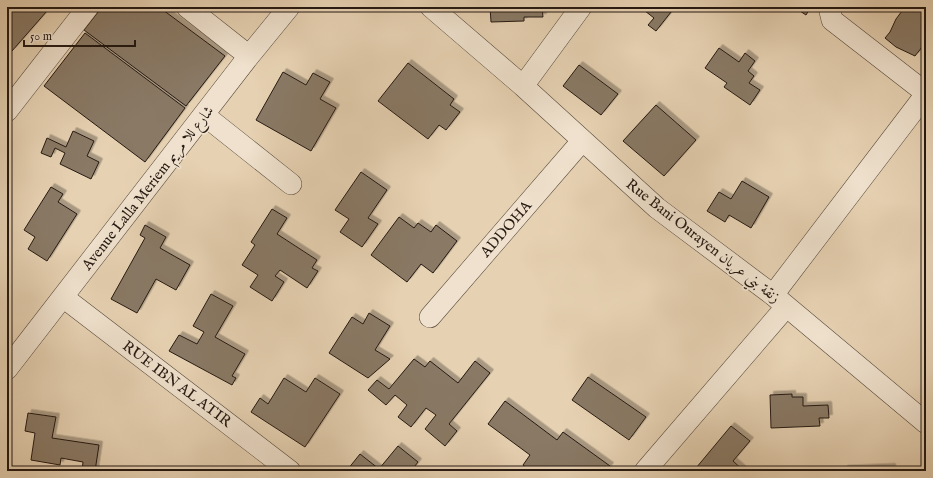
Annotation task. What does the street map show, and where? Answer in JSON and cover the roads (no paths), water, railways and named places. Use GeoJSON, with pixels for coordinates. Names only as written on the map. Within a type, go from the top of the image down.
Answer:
{"type":"FeatureCollection","features":[{"type":"Feature","properties":{"kind":"street"},"geometry":{"type":"LineString","coordinates":[[7,111],[88,7]]}},
{"type":"Feature","properties":{"kind":"street"},"geometry":{"type":"LineString","coordinates":[[187,7],[249,56]]}},
{"type":"Feature","properties":{"kind":"street","name":"Avenue Lalla Meriem شارع للا مريم"},"geometry":{"type":"LineString","coordinates":[[7,368],[249,56],[289,7]]}},
{"type":"Feature","properties":{"kind":"street","name":"Rue Bani Ourayen زنقة بني عريان"},"geometry":{"type":"LineString","coordinates":[[431,7],[523,86],[657,208],[779,301],[926,423]]}},
{"type":"Feature","properties":{"kind":"street"},"geometry":{"type":"LineString","coordinates":[[523,86],[581,7]]}},
{"type":"Feature","properties":{"kind":"street"},"geometry":{"type":"LineString","coordinates":[[645,471],[779,301],[924,100],[832,20],[829,7]]}},
{"type":"Feature","properties":{"kind":"street"},"geometry":{"type":"LineString","coordinates":[[204,115],[291,184]]}},
{"type":"Feature","properties":{"kind":"street","name":"ADDOHA"},"geometry":{"type":"LineString","coordinates":[[430,317],[582,140]]}},
{"type":"Feature","properties":{"kind":"street","name":"RUE IBN AL ATIR"},"geometry":{"type":"LineString","coordinates":[[63,297],[290,471]]}}]}
